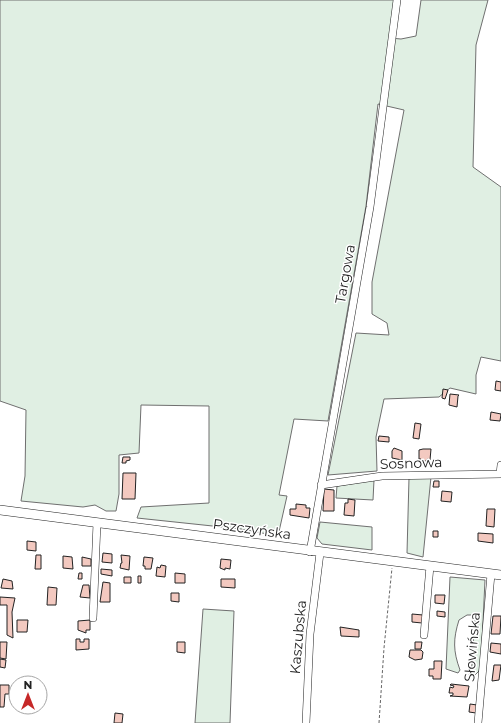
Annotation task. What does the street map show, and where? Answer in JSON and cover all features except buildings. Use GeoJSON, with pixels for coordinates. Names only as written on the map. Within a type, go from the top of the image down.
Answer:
{"type":"FeatureCollection","features":[{"type":"Feature","properties":{"kind":"main road","name":"Pszczyńska"},"geometry":{"type":"LineString","coordinates":[[0,510],[310,552],[501,575]]}},
{"type":"Feature","properties":{"kind":"street","name":"Targowa"},"geometry":{"type":"LineString","coordinates":[[310,552],[370,207],[397,0]]}},
{"type":"Feature","properties":{"kind":"street"},"geometry":{"type":"LineString","coordinates":[[500,474],[501,465]]}},
{"type":"Feature","properties":{"kind":"street","name":"Sosnowa"},"geometry":{"type":"LineString","coordinates":[[322,485],[382,476],[500,474]]}},
{"type":"Feature","properties":{"kind":"street"},"geometry":{"type":"LineString","coordinates":[[93,618],[97,523]]}},
{"type":"Feature","properties":{"kind":"street","name":"Kaszubska"},"geometry":{"type":"LineString","coordinates":[[306,723],[310,634],[320,553]]}},
{"type":"Feature","properties":{"kind":"street"},"geometry":{"type":"LineString","coordinates":[[424,635],[430,566]]}},
{"type":"Feature","properties":{"kind":"street","name":"Słowińska"},"geometry":{"type":"LineString","coordinates":[[478,723],[491,574]]}},
{"type":"Feature","properties":{"kind":"path"},"geometry":{"type":"LineString","coordinates":[[379,723],[385,632],[393,561]]}},
{"type":"Feature","properties":{"kind":"green space"},"geometry":{"type":"Polygon","coordinates":[[[0,0],[395,0],[390,38],[401,39],[416,36],[421,0],[488,0],[476,45],[473,167],[501,187],[501,361],[481,357],[476,375],[476,394],[450,388],[439,397],[384,399],[376,437],[377,471],[328,475],[356,333],[389,335],[387,323],[372,314],[372,282],[404,110],[378,104],[366,206],[328,421],[294,419],[279,495],[287,496],[278,536],[241,529],[137,518],[141,507],[209,503],[209,406],[141,405],[139,453],[119,455],[119,494],[116,511],[106,511],[95,505],[83,507],[21,501],[25,476],[26,410],[0,401],[0,0]]]}},
{"type":"Feature","properties":{"kind":"green space"},"geometry":{"type":"Polygon","coordinates":[[[431,477],[423,557],[407,553],[409,478],[431,477]]]}},
{"type":"Feature","properties":{"kind":"green space"},"geometry":{"type":"Polygon","coordinates":[[[374,480],[373,500],[336,498],[337,486],[374,480]]]}},
{"type":"Feature","properties":{"kind":"green space"},"geometry":{"type":"Polygon","coordinates":[[[320,522],[372,527],[372,550],[322,544],[317,538],[320,522]]]}},
{"type":"Feature","properties":{"kind":"green space"},"geometry":{"type":"Polygon","coordinates":[[[450,577],[485,580],[481,663],[479,671],[474,676],[469,675],[472,663],[475,626],[474,615],[467,615],[459,620],[457,627],[455,651],[460,670],[458,673],[446,669],[450,577]]]}},
{"type":"Feature","properties":{"kind":"green space"},"geometry":{"type":"Polygon","coordinates":[[[203,609],[234,611],[230,723],[195,723],[203,609]]]}}]}
